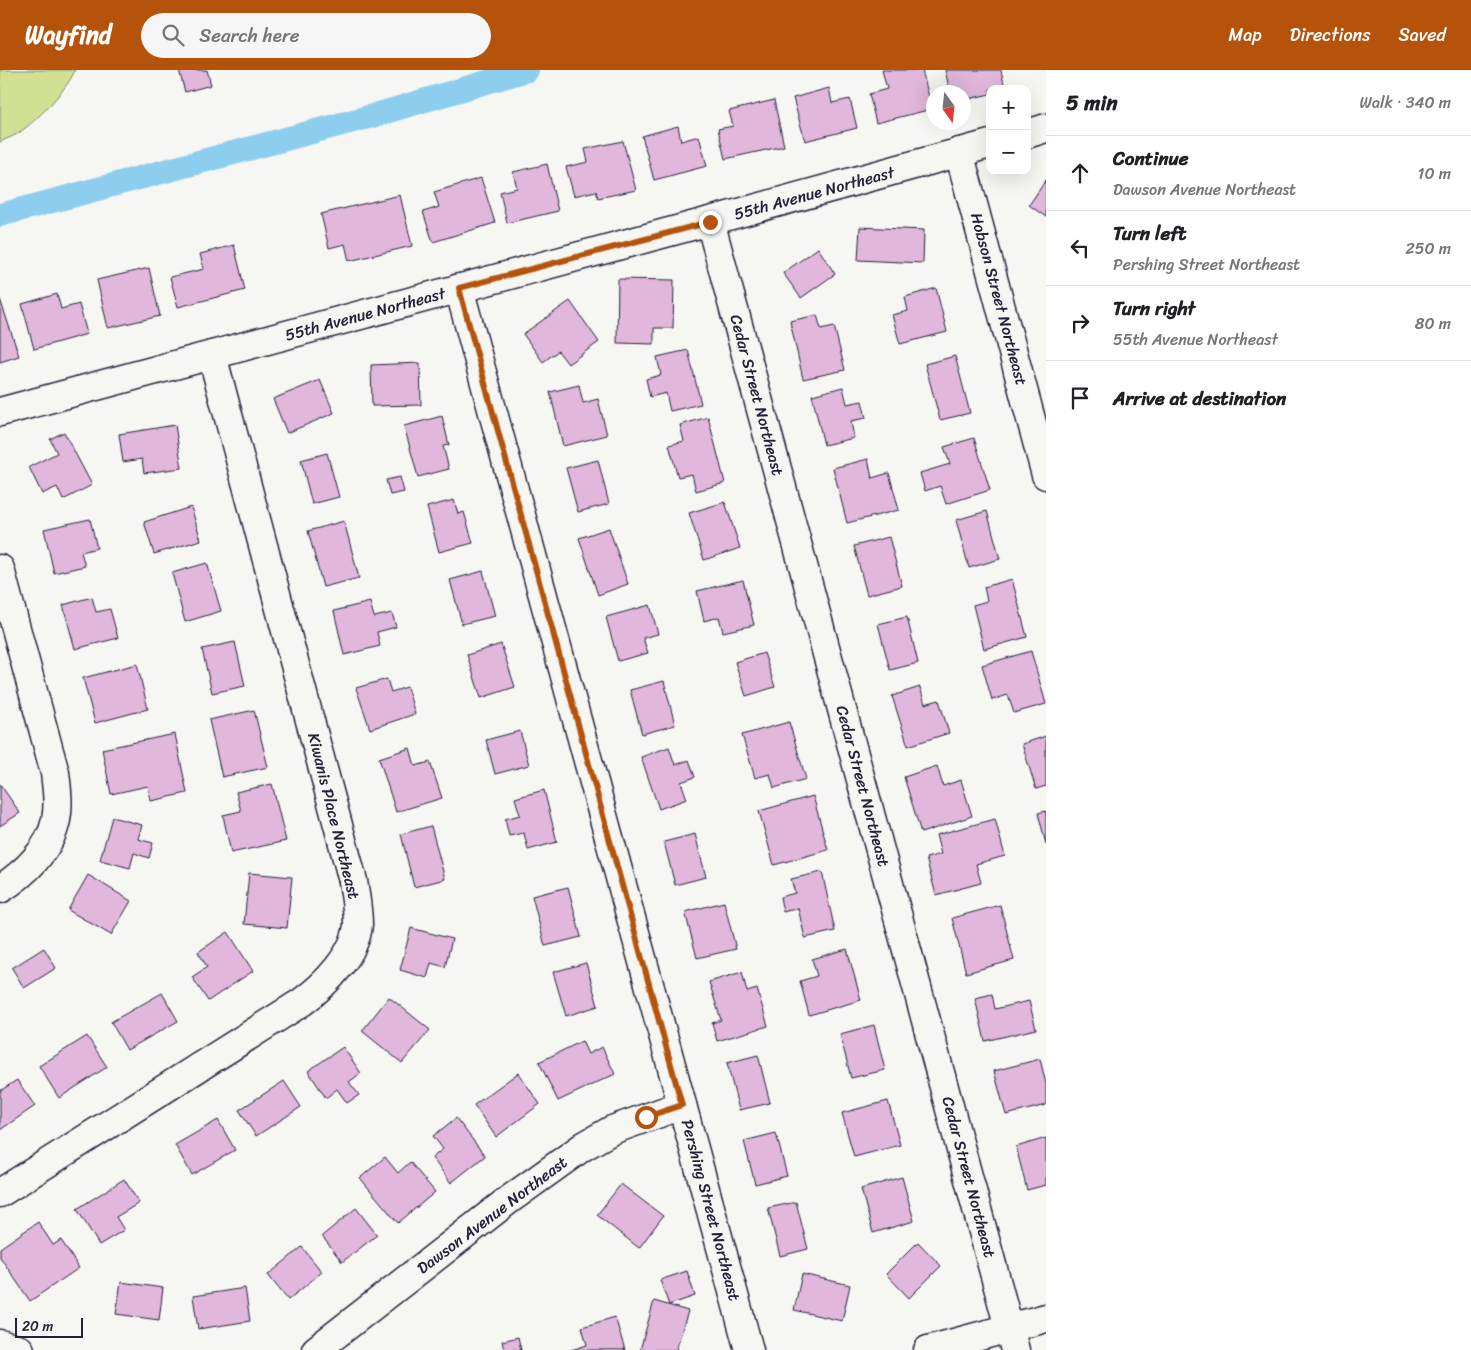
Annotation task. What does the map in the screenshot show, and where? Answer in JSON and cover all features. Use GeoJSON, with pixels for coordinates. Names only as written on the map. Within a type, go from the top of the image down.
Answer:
{"type":"FeatureCollection","features":[{"type":"Feature","properties":{"kind":"street"},"geometry":{"type":"LineString","coordinates":[[1031,133],[1046,128]]}},
{"type":"Feature","properties":{"kind":"street","name":"55th Avenue Northeast"},"geometry":{"type":"LineString","coordinates":[[0,412],[710,222],[986,145]]}},
{"type":"Feature","properties":{"kind":"street","name":"Hobson Street Northeast"},"geometry":{"type":"LineString","coordinates":[[959,152],[1046,475]]}},
{"type":"Feature","properties":{"kind":"street","name":"Cedar Street Northeast"},"geometry":{"type":"LineString","coordinates":[[710,222],[1012,1339]]}},
{"type":"Feature","properties":{"kind":"street","name":"Pershing Street Northeast"},"geometry":{"type":"LineString","coordinates":[[459,288],[749,1350]]}},
{"type":"Feature","properties":{"kind":"street","name":"Kiwanis Place Northeast"},"geometry":{"type":"LineString","coordinates":[[0,1193],[302,1002],[321,988],[334,974],[353,944],[358,926],[353,881],[212,354]]}},
{"type":"Feature","properties":{"kind":"street"},"geometry":{"type":"LineString","coordinates":[[0,569],[55,773],[57,798],[56,822],[45,845],[32,865],[0,889]]}},
{"type":"Feature","properties":{"kind":"street","name":"Dawson Avenue Northeast"},"geometry":{"type":"LineString","coordinates":[[316,1350],[506,1202],[584,1146],[612,1130],[682,1105]]}},
{"type":"Feature","properties":{"kind":"street"},"geometry":{"type":"LineString","coordinates":[[928,1350],[1012,1339],[1046,1318]]}},
{"type":"Feature","properties":{"kind":"street"},"geometry":{"type":"LineString","coordinates":[[0,1344],[20,1350]]}},
{"type":"Feature","properties":{"kind":"green space"},"geometry":{"type":"Polygon","coordinates":[[[0,70],[75,70],[53,102],[38,117],[19,133],[0,142],[0,70]]]}},
{"type":"Feature","properties":{"kind":"building"},"geometry":{"type":"Polygon","coordinates":[[[179,70],[207,70],[211,85],[185,92],[179,70]]]}},
{"type":"Feature","properties":{"kind":"building"},"geometry":{"type":"Polygon","coordinates":[[[882,70],[922,70],[926,86],[926,110],[876,123],[869,94],[887,89],[882,70]]]}},
{"type":"Feature","properties":{"kind":"building"},"geometry":{"type":"Polygon","coordinates":[[[945,70],[1001,70],[1004,85],[986,85],[986,95],[971,98],[971,85],[948,85],[945,70]]]}},
{"type":"Feature","properties":{"kind":"building"},"geometry":{"type":"Polygon","coordinates":[[[829,88],[832,103],[850,99],[857,128],[805,141],[793,98],[829,88]]]}},
{"type":"Feature","properties":{"kind":"building"},"geometry":{"type":"Polygon","coordinates":[[[774,100],[784,146],[725,159],[718,129],[733,126],[729,111],[774,100]]]}},
{"type":"Feature","properties":{"kind":"building"},"geometry":{"type":"Polygon","coordinates":[[[678,126],[681,141],[699,136],[707,166],[654,180],[642,136],[678,126]]]}},
{"type":"Feature","properties":{"kind":"building"},"geometry":{"type":"Polygon","coordinates":[[[623,141],[636,190],[598,198],[596,191],[574,196],[566,167],[588,162],[585,149],[623,141]]]}},
{"type":"Feature","properties":{"kind":"building"},"geometry":{"type":"Polygon","coordinates":[[[547,164],[558,211],[507,223],[500,192],[517,188],[513,172],[547,164]]]}},
{"type":"Feature","properties":{"kind":"building"},"geometry":{"type":"Polygon","coordinates":[[[481,178],[495,223],[433,242],[423,212],[439,207],[434,192],[481,178]]]}},
{"type":"Feature","properties":{"kind":"building"},"geometry":{"type":"Polygon","coordinates":[[[1046,180],[1046,217],[1029,205],[1046,180]]]}},
{"type":"Feature","properties":{"kind":"building"},"geometry":{"type":"Polygon","coordinates":[[[400,195],[412,246],[349,261],[345,244],[329,248],[321,214],[400,195]]]}},
{"type":"Feature","properties":{"kind":"building"},"geometry":{"type":"Polygon","coordinates":[[[860,227],[924,230],[923,263],[858,260],[860,227]]]}},
{"type":"Feature","properties":{"kind":"building"},"geometry":{"type":"Polygon","coordinates":[[[234,245],[245,290],[178,307],[170,277],[204,269],[200,254],[234,245]]]}},
{"type":"Feature","properties":{"kind":"building"},"geometry":{"type":"Polygon","coordinates":[[[818,248],[835,274],[801,298],[783,273],[818,248]]]}},
{"type":"Feature","properties":{"kind":"building"},"geometry":{"type":"Polygon","coordinates":[[[149,268],[160,316],[108,328],[97,280],[149,268]]]}},
{"type":"Feature","properties":{"kind":"building"},"geometry":{"type":"Polygon","coordinates":[[[618,279],[674,280],[673,328],[654,328],[654,344],[617,343],[618,279]]]}},
{"type":"Feature","properties":{"kind":"building"},"geometry":{"type":"Polygon","coordinates":[[[936,288],[947,332],[900,344],[892,315],[908,311],[905,297],[936,288]]]}},
{"type":"Feature","properties":{"kind":"building"},"geometry":{"type":"Polygon","coordinates":[[[57,294],[61,309],[79,304],[87,334],[34,349],[22,304],[57,294]]]}},
{"type":"Feature","properties":{"kind":"building"},"geometry":{"type":"Polygon","coordinates":[[[0,299],[19,356],[0,362],[0,299]]]}},
{"type":"Feature","properties":{"kind":"building"},"geometry":{"type":"Polygon","coordinates":[[[570,301],[599,342],[568,364],[558,351],[543,362],[523,334],[570,301]]]}},
{"type":"Feature","properties":{"kind":"building"},"geometry":{"type":"Polygon","coordinates":[[[817,315],[821,329],[834,326],[845,370],[803,379],[790,321],[817,315]]]}},
{"type":"Feature","properties":{"kind":"building"},"geometry":{"type":"Polygon","coordinates":[[[688,350],[701,404],[670,411],[666,393],[650,397],[646,379],[661,375],[657,357],[688,350]]]}},
{"type":"Feature","properties":{"kind":"building"},"geometry":{"type":"Polygon","coordinates":[[[955,356],[970,413],[940,420],[925,364],[955,356]]]}},
{"type":"Feature","properties":{"kind":"building"},"geometry":{"type":"Polygon","coordinates":[[[420,363],[421,405],[372,406],[371,365],[420,363]]]}},
{"type":"Feature","properties":{"kind":"building"},"geometry":{"type":"Polygon","coordinates":[[[320,380],[334,413],[287,433],[273,399],[320,380]]]}},
{"type":"Feature","properties":{"kind":"building"},"geometry":{"type":"Polygon","coordinates":[[[579,385],[583,403],[598,399],[607,435],[563,446],[550,392],[579,385]]]}},
{"type":"Feature","properties":{"kind":"building"},"geometry":{"type":"Polygon","coordinates":[[[843,387],[847,404],[862,401],[866,418],[851,421],[854,438],[824,445],[812,395],[843,387]]]}},
{"type":"Feature","properties":{"kind":"building"},"geometry":{"type":"Polygon","coordinates":[[[442,416],[449,445],[443,446],[449,469],[418,477],[404,426],[442,416]]]}},
{"type":"Feature","properties":{"kind":"building"},"geometry":{"type":"Polygon","coordinates":[[[708,417],[725,483],[696,491],[692,474],[678,477],[669,445],[684,441],[680,425],[708,417]]]}},
{"type":"Feature","properties":{"kind":"building"},"geometry":{"type":"Polygon","coordinates":[[[175,425],[182,468],[144,473],[142,459],[123,462],[119,434],[175,425]]]}},
{"type":"Feature","properties":{"kind":"building"},"geometry":{"type":"Polygon","coordinates":[[[64,432],[92,485],[63,500],[57,487],[42,494],[29,467],[57,453],[50,439],[64,432]]]}},
{"type":"Feature","properties":{"kind":"building"},"geometry":{"type":"Polygon","coordinates":[[[974,438],[990,490],[946,504],[940,486],[925,491],[920,473],[950,464],[944,447],[974,438]]]}},
{"type":"Feature","properties":{"kind":"building"},"geometry":{"type":"Polygon","coordinates":[[[327,453],[339,497],[312,504],[301,460],[327,453]]]}},
{"type":"Feature","properties":{"kind":"building"},"geometry":{"type":"Polygon","coordinates":[[[868,459],[872,478],[889,473],[899,510],[847,523],[833,468],[868,459]]]}},
{"type":"Feature","properties":{"kind":"building"},"geometry":{"type":"Polygon","coordinates":[[[598,460],[609,504],[578,512],[566,468],[598,460]]]}},
{"type":"Feature","properties":{"kind":"building"},"geometry":{"type":"Polygon","coordinates":[[[400,477],[404,492],[390,495],[386,480],[400,477]]]}},
{"type":"Feature","properties":{"kind":"building"},"geometry":{"type":"Polygon","coordinates":[[[454,500],[458,514],[464,512],[473,543],[439,552],[427,507],[454,500]]]}},
{"type":"Feature","properties":{"kind":"building"},"geometry":{"type":"Polygon","coordinates":[[[725,502],[740,548],[704,560],[689,513],[725,502]]]}},
{"type":"Feature","properties":{"kind":"building"},"geometry":{"type":"Polygon","coordinates":[[[191,507],[201,540],[154,554],[144,522],[191,507]]]}},
{"type":"Feature","properties":{"kind":"building"},"geometry":{"type":"Polygon","coordinates":[[[987,511],[1000,559],[969,568],[956,520],[987,511]]]}},
{"type":"Feature","properties":{"kind":"building"},"geometry":{"type":"Polygon","coordinates":[[[90,519],[97,548],[81,552],[85,566],[54,573],[44,529],[90,519]]]}},
{"type":"Feature","properties":{"kind":"building"},"geometry":{"type":"Polygon","coordinates":[[[344,521],[359,578],[323,587],[308,531],[344,521]]]}},
{"type":"Feature","properties":{"kind":"building"},"geometry":{"type":"Polygon","coordinates":[[[609,528],[628,584],[598,595],[579,538],[609,528]]]}},
{"type":"Feature","properties":{"kind":"building"},"geometry":{"type":"Polygon","coordinates":[[[889,537],[902,586],[867,595],[854,546],[889,537]]]}},
{"type":"Feature","properties":{"kind":"building"},"geometry":{"type":"Polygon","coordinates":[[[207,563],[221,611],[185,622],[172,573],[207,563]]]}},
{"type":"Feature","properties":{"kind":"building"},"geometry":{"type":"Polygon","coordinates":[[[483,571],[495,616],[462,624],[450,580],[483,571]]]}},
{"type":"Feature","properties":{"kind":"building"},"geometry":{"type":"Polygon","coordinates":[[[1012,579],[1027,637],[984,649],[973,605],[987,601],[984,587],[1012,579]]]}},
{"type":"Feature","properties":{"kind":"building"},"geometry":{"type":"Polygon","coordinates":[[[743,580],[754,625],[723,632],[719,617],[704,621],[697,591],[743,580]]]}},
{"type":"Feature","properties":{"kind":"building"},"geometry":{"type":"Polygon","coordinates":[[[92,597],[96,612],[110,609],[118,638],[75,649],[63,605],[92,597]]]}},
{"type":"Feature","properties":{"kind":"building"},"geometry":{"type":"Polygon","coordinates":[[[370,602],[374,617],[392,613],[396,627],[377,632],[380,646],[344,655],[334,611],[370,602]]]}},
{"type":"Feature","properties":{"kind":"building"},"geometry":{"type":"Polygon","coordinates":[[[650,605],[658,634],[643,638],[648,653],[618,661],[606,617],[650,605]]]}},
{"type":"Feature","properties":{"kind":"building"},"geometry":{"type":"Polygon","coordinates":[[[907,617],[918,663],[890,670],[878,624],[907,617]]]}},
{"type":"Feature","properties":{"kind":"building"},"geometry":{"type":"Polygon","coordinates":[[[235,642],[245,686],[212,693],[202,649],[235,642]]]}},
{"type":"Feature","properties":{"kind":"building"},"geometry":{"type":"Polygon","coordinates":[[[501,644],[515,687],[481,698],[467,655],[501,644]]]}},
{"type":"Feature","properties":{"kind":"building"},"geometry":{"type":"Polygon","coordinates":[[[1031,651],[1046,704],[1014,713],[1008,695],[992,700],[982,665],[1031,651]]]}},
{"type":"Feature","properties":{"kind":"building"},"geometry":{"type":"Polygon","coordinates":[[[764,653],[775,687],[746,696],[735,662],[764,653]]]}},
{"type":"Feature","properties":{"kind":"building"},"geometry":{"type":"Polygon","coordinates":[[[137,664],[148,709],[95,723],[83,678],[137,664]]]}},
{"type":"Feature","properties":{"kind":"building"},"geometry":{"type":"Polygon","coordinates":[[[387,679],[391,692],[407,687],[415,714],[370,729],[356,688],[387,679]]]}},
{"type":"Feature","properties":{"kind":"building"},"geometry":{"type":"Polygon","coordinates":[[[664,681],[675,725],[642,734],[630,690],[664,681]]]}},
{"type":"Feature","properties":{"kind":"building"},"geometry":{"type":"Polygon","coordinates":[[[920,687],[925,704],[939,700],[949,733],[908,746],[892,696],[920,687]]]}},
{"type":"Feature","properties":{"kind":"building"},"geometry":{"type":"Polygon","coordinates":[[[254,710],[268,767],[222,777],[209,720],[254,710]]]}},
{"type":"Feature","properties":{"kind":"building"},"geometry":{"type":"Polygon","coordinates":[[[789,722],[806,779],[774,788],[770,774],[755,778],[742,735],[789,722]]]}},
{"type":"Feature","properties":{"kind":"building"},"geometry":{"type":"Polygon","coordinates":[[[520,731],[529,765],[495,774],[486,740],[520,731]]]}},
{"type":"Feature","properties":{"kind":"building"},"geometry":{"type":"Polygon","coordinates":[[[175,734],[187,793],[151,801],[148,786],[111,794],[102,749],[175,734]]]}},
{"type":"Feature","properties":{"kind":"building"},"geometry":{"type":"Polygon","coordinates":[[[1046,736],[1046,786],[1036,789],[1022,744],[1046,736]]]}},
{"type":"Feature","properties":{"kind":"building"},"geometry":{"type":"Polygon","coordinates":[[[669,747],[675,765],[689,760],[695,777],[681,782],[687,799],[659,809],[641,757],[669,747]]]}},
{"type":"Feature","properties":{"kind":"building"},"geometry":{"type":"Polygon","coordinates":[[[410,748],[415,766],[430,762],[442,798],[396,812],[379,758],[410,748]]]}},
{"type":"Feature","properties":{"kind":"building"},"geometry":{"type":"Polygon","coordinates":[[[937,766],[943,786],[961,780],[972,816],[921,833],[904,777],[937,766]]]}},
{"type":"Feature","properties":{"kind":"building"},"geometry":{"type":"Polygon","coordinates":[[[0,784],[20,813],[0,826],[0,784]]]}},
{"type":"Feature","properties":{"kind":"building"},"geometry":{"type":"Polygon","coordinates":[[[272,784],[286,841],[231,853],[223,815],[241,811],[236,792],[272,784]]]}},
{"type":"Feature","properties":{"kind":"building"},"geometry":{"type":"Polygon","coordinates":[[[544,790],[557,842],[528,850],[524,833],[509,836],[505,819],[520,815],[515,798],[544,790]]]}},
{"type":"Feature","properties":{"kind":"building"},"geometry":{"type":"Polygon","coordinates":[[[813,796],[828,850],[774,865],[759,811],[813,796]]]}},
{"type":"Feature","properties":{"kind":"building"},"geometry":{"type":"Polygon","coordinates":[[[1046,811],[1046,844],[1038,813],[1046,811]]]}},
{"type":"Feature","properties":{"kind":"building"},"geometry":{"type":"Polygon","coordinates":[[[112,817],[142,825],[138,839],[153,843],[149,858],[134,853],[130,868],[100,860],[112,817]]]}},
{"type":"Feature","properties":{"kind":"building"},"geometry":{"type":"Polygon","coordinates":[[[995,819],[1005,856],[976,864],[981,883],[936,895],[926,858],[941,854],[936,835],[995,819]]]}},
{"type":"Feature","properties":{"kind":"building"},"geometry":{"type":"Polygon","coordinates":[[[431,826],[445,879],[414,887],[401,834],[431,826]]]}},
{"type":"Feature","properties":{"kind":"building"},"geometry":{"type":"Polygon","coordinates":[[[695,834],[706,877],[675,885],[664,842],[695,834]]]}},
{"type":"Feature","properties":{"kind":"building"},"geometry":{"type":"Polygon","coordinates":[[[822,872],[835,931],[805,938],[798,908],[783,912],[780,897],[795,893],[791,879],[822,872]]]}},
{"type":"Feature","properties":{"kind":"building"},"geometry":{"type":"Polygon","coordinates":[[[249,873],[292,877],[287,928],[244,924],[249,873]]]}},
{"type":"Feature","properties":{"kind":"building"},"geometry":{"type":"Polygon","coordinates":[[[88,875],[131,901],[111,935],[68,910],[88,875]]]}},
{"type":"Feature","properties":{"kind":"building"},"geometry":{"type":"Polygon","coordinates":[[[568,887],[581,937],[545,946],[532,896],[568,887]]]}},
{"type":"Feature","properties":{"kind":"building"},"geometry":{"type":"Polygon","coordinates":[[[724,902],[736,949],[697,958],[685,912],[724,902]]]}},
{"type":"Feature","properties":{"kind":"building"},"geometry":{"type":"Polygon","coordinates":[[[1000,905],[1014,960],[966,973],[952,918],[1000,905]]]}},
{"type":"Feature","properties":{"kind":"building"},"geometry":{"type":"Polygon","coordinates":[[[411,928],[452,939],[445,967],[431,963],[427,978],[400,970],[411,928]]]}},
{"type":"Feature","properties":{"kind":"building"},"geometry":{"type":"Polygon","coordinates":[[[228,932],[253,971],[208,1001],[192,977],[207,967],[198,952],[228,932]]]}},
{"type":"Feature","properties":{"kind":"building"},"geometry":{"type":"Polygon","coordinates":[[[44,948],[56,968],[24,988],[12,968],[44,948]]]}},
{"type":"Feature","properties":{"kind":"building"},"geometry":{"type":"Polygon","coordinates":[[[847,949],[861,1000],[809,1015],[800,981],[817,976],[812,959],[847,949]]]}},
{"type":"Feature","properties":{"kind":"building"},"geometry":{"type":"Polygon","coordinates":[[[586,963],[598,1006],[566,1016],[553,972],[586,963]]]}},
{"type":"Feature","properties":{"kind":"building"},"geometry":{"type":"Polygon","coordinates":[[[742,972],[747,992],[757,989],[768,1026],[717,1041],[712,1023],[721,1020],[709,982],[742,972]]]}},
{"type":"Feature","properties":{"kind":"building"},"geometry":{"type":"Polygon","coordinates":[[[162,993],[178,1021],[127,1050],[111,1022],[162,993]]]}},
{"type":"Feature","properties":{"kind":"building"},"geometry":{"type":"Polygon","coordinates":[[[992,994],[995,1009],[1029,1001],[1036,1029],[985,1041],[975,998],[992,994]]]}},
{"type":"Feature","properties":{"kind":"building"},"geometry":{"type":"Polygon","coordinates":[[[389,997],[430,1030],[402,1063],[362,1031],[389,997]]]}},
{"type":"Feature","properties":{"kind":"building"},"geometry":{"type":"Polygon","coordinates":[[[874,1025],[885,1070],[851,1078],[840,1034],[874,1025]]]}},
{"type":"Feature","properties":{"kind":"building"},"geometry":{"type":"Polygon","coordinates":[[[87,1036],[107,1067],[59,1098],[39,1066],[87,1036]]]}},
{"type":"Feature","properties":{"kind":"building"},"geometry":{"type":"Polygon","coordinates":[[[582,1041],[588,1054],[602,1047],[615,1074],[558,1101],[539,1062],[582,1041]]]}},
{"type":"Feature","properties":{"kind":"building"},"geometry":{"type":"Polygon","coordinates":[[[343,1047],[361,1073],[349,1082],[359,1095],[347,1103],[337,1089],[326,1098],[308,1071],[343,1047]]]}},
{"type":"Feature","properties":{"kind":"building"},"geometry":{"type":"Polygon","coordinates":[[[758,1055],[770,1103],[739,1110],[727,1063],[758,1055]]]}},
{"type":"Feature","properties":{"kind":"building"},"geometry":{"type":"Polygon","coordinates":[[[1040,1059],[1046,1084],[1046,1105],[1006,1115],[994,1071],[1040,1059]]]}},
{"type":"Feature","properties":{"kind":"building"},"geometry":{"type":"Polygon","coordinates":[[[518,1073],[540,1104],[496,1137],[474,1105],[518,1073]]]}},
{"type":"Feature","properties":{"kind":"building"},"geometry":{"type":"Polygon","coordinates":[[[17,1080],[35,1106],[0,1130],[0,1091],[17,1080]]]}},
{"type":"Feature","properties":{"kind":"building"},"geometry":{"type":"Polygon","coordinates":[[[284,1081],[301,1107],[256,1136],[239,1110],[284,1081]]]}},
{"type":"Feature","properties":{"kind":"building"},"geometry":{"type":"Polygon","coordinates":[[[888,1101],[900,1145],[854,1157],[842,1113],[888,1101]]]}},
{"type":"Feature","properties":{"kind":"building"},"geometry":{"type":"Polygon","coordinates":[[[456,1118],[485,1156],[451,1183],[432,1158],[443,1149],[433,1136],[456,1118]]]}},
{"type":"Feature","properties":{"kind":"building"},"geometry":{"type":"Polygon","coordinates":[[[218,1120],[235,1150],[192,1175],[175,1145],[218,1120]]]}},
{"type":"Feature","properties":{"kind":"building"},"geometry":{"type":"Polygon","coordinates":[[[776,1133],[787,1176],[755,1184],[744,1141],[776,1133]]]}},
{"type":"Feature","properties":{"kind":"building"},"geometry":{"type":"Polygon","coordinates":[[[1046,1138],[1046,1185],[1027,1190],[1016,1147],[1046,1138]]]}},
{"type":"Feature","properties":{"kind":"building"},"geometry":{"type":"Polygon","coordinates":[[[385,1157],[398,1173],[410,1162],[435,1192],[398,1223],[360,1178],[385,1157]]]}},
{"type":"Feature","properties":{"kind":"building"},"geometry":{"type":"Polygon","coordinates":[[[902,1177],[914,1221],[873,1233],[861,1189],[902,1177]]]}},
{"type":"Feature","properties":{"kind":"building"},"geometry":{"type":"Polygon","coordinates":[[[124,1179],[139,1203],[116,1217],[124,1230],[99,1245],[77,1209],[124,1179]]]}},
{"type":"Feature","properties":{"kind":"building"},"geometry":{"type":"Polygon","coordinates":[[[621,1184],[663,1216],[639,1248],[597,1215],[621,1184]]]}},
{"type":"Feature","properties":{"kind":"building"},"geometry":{"type":"Polygon","coordinates":[[[796,1202],[808,1249],[780,1256],[768,1208],[796,1202]]]}},
{"type":"Feature","properties":{"kind":"building"},"geometry":{"type":"Polygon","coordinates":[[[356,1208],[377,1235],[342,1262],[322,1236],[356,1208]]]}},
{"type":"Feature","properties":{"kind":"building"},"geometry":{"type":"Polygon","coordinates":[[[38,1222],[53,1245],[61,1240],[79,1268],[30,1301],[0,1257],[0,1248],[38,1222]]]}},
{"type":"Feature","properties":{"kind":"building"},"geometry":{"type":"Polygon","coordinates":[[[918,1242],[941,1266],[909,1298],[886,1274],[918,1242]]]}},
{"type":"Feature","properties":{"kind":"building"},"geometry":{"type":"Polygon","coordinates":[[[302,1247],[322,1272],[288,1300],[268,1275],[302,1247]]]}},
{"type":"Feature","properties":{"kind":"building"},"geometry":{"type":"Polygon","coordinates":[[[687,1271],[695,1296],[669,1305],[660,1280],[687,1271]]]}},
{"type":"Feature","properties":{"kind":"building"},"geometry":{"type":"Polygon","coordinates":[[[802,1274],[850,1285],[842,1321],[794,1310],[802,1274]]]}},
{"type":"Feature","properties":{"kind":"building"},"geometry":{"type":"Polygon","coordinates":[[[121,1282],[163,1288],[159,1320],[116,1314],[121,1282]]]}},
{"type":"Feature","properties":{"kind":"building"},"geometry":{"type":"Polygon","coordinates":[[[245,1288],[250,1321],[198,1329],[193,1296],[245,1288]]]}},
{"type":"Feature","properties":{"kind":"building"},"geometry":{"type":"Polygon","coordinates":[[[654,1301],[688,1311],[676,1350],[640,1350],[654,1301]]]}},
{"type":"Feature","properties":{"kind":"building"},"geometry":{"type":"Polygon","coordinates":[[[615,1317],[625,1350],[571,1350],[587,1345],[582,1327],[615,1317]]]}},
{"type":"Feature","properties":{"kind":"building"},"geometry":{"type":"Polygon","coordinates":[[[518,1337],[521,1350],[504,1350],[502,1341],[518,1337]]]}},
{"type":"Feature","properties":{"kind":"waterway"},"geometry":{"type":"LineString","coordinates":[[0,215],[372,116],[527,70]]}},
{"type":"Feature","properties":{"kind":"route"},"geometry":{"type":"LineString","coordinates":[[646,1117],[682,1105],[459,288],[710,222]]}}]}
